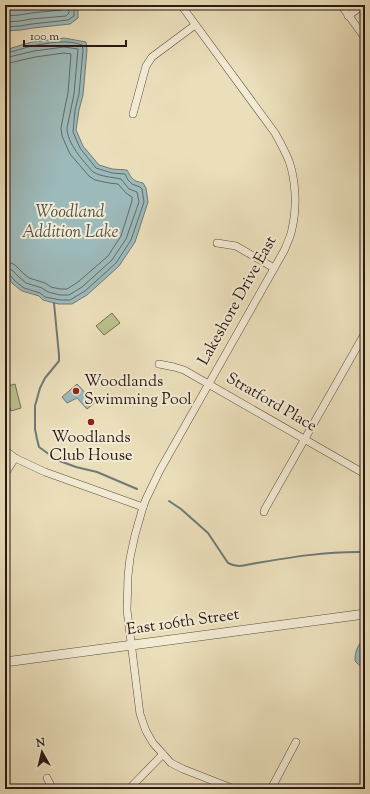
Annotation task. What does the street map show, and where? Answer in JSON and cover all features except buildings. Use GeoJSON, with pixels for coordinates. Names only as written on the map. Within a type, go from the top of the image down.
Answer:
{"type":"FeatureCollection","features":[{"type":"Feature","properties":{"kind":"street","name":"Lakeshore Drive East"},"geometry":{"type":"LineString","coordinates":[[181,5],[275,133],[289,162],[294,186],[295,211],[292,230],[285,249],[160,470],[146,499],[135,535],[128,576],[127,610],[131,645],[140,714],[146,731],[153,742],[171,763],[234,789]]}},
{"type":"Feature","properties":{"kind":"street"},"geometry":{"type":"LineString","coordinates":[[341,5],[365,38]]}},
{"type":"Feature","properties":{"kind":"street"},"geometry":{"type":"LineString","coordinates":[[348,16],[363,5]]}},
{"type":"Feature","properties":{"kind":"street"},"geometry":{"type":"LineString","coordinates":[[133,114],[146,66],[152,57],[195,25]]}},
{"type":"Feature","properties":{"kind":"street"},"geometry":{"type":"LineString","coordinates":[[217,243],[236,246],[274,268]]}},
{"type":"Feature","properties":{"kind":"street"},"geometry":{"type":"LineString","coordinates":[[264,512],[365,333]]}},
{"type":"Feature","properties":{"kind":"street","name":"Stratford Place"},"geometry":{"type":"LineString","coordinates":[[159,364],[184,370],[365,474]]}},
{"type":"Feature","properties":{"kind":"street"},"geometry":{"type":"LineString","coordinates":[[5,450],[15,458],[45,472],[143,507]]}},
{"type":"Feature","properties":{"kind":"street"},"geometry":{"type":"LineString","coordinates":[[5,474],[15,458]]}},
{"type":"Feature","properties":{"kind":"street","name":"East 106th Street"},"geometry":{"type":"LineString","coordinates":[[5,662],[365,614]]}},
{"type":"Feature","properties":{"kind":"street"},"geometry":{"type":"LineString","coordinates":[[271,789],[296,742]]}},
{"type":"Feature","properties":{"kind":"street"},"geometry":{"type":"LineString","coordinates":[[129,789],[163,754]]}},
{"type":"Feature","properties":{"kind":"street"},"geometry":{"type":"LineString","coordinates":[[47,778],[54,789]]}},
{"type":"Feature","properties":{"kind":"green space"},"geometry":{"type":"Polygon","coordinates":[[[112,313],[120,323],[104,335],[96,326],[112,313]]]}},
{"type":"Feature","properties":{"kind":"green space"},"geometry":{"type":"Polygon","coordinates":[[[15,384],[21,408],[11,411],[5,392],[5,387],[15,384]]]}},
{"type":"Feature","properties":{"kind":"water"},"geometry":{"type":"Polygon","coordinates":[[[5,5],[78,5],[78,18],[70,24],[5,31],[5,5]]]}},
{"type":"Feature","properties":{"kind":"water","name":"Woodland Addition Lake"},"geometry":{"type":"Polygon","coordinates":[[[64,38],[86,42],[87,50],[83,95],[76,130],[83,146],[99,165],[112,169],[127,170],[133,179],[143,183],[146,188],[148,202],[135,242],[119,266],[87,295],[72,304],[54,303],[43,300],[39,296],[22,291],[5,275],[5,50],[32,42],[64,38]]]}},
{"type":"Feature","properties":{"kind":"water","name":"Woodlands Swimming Pool"},"geometry":{"type":"Polygon","coordinates":[[[77,384],[92,400],[94,398],[97,401],[87,409],[77,398],[67,403],[62,397],[77,384]]]}},
{"type":"Feature","properties":{"kind":"water"},"geometry":{"type":"Polygon","coordinates":[[[365,640],[365,671],[355,661],[356,652],[362,641],[365,640]]]}},
{"type":"Feature","properties":{"kind":"waterway"},"geometry":{"type":"LineString","coordinates":[[54,303],[59,361],[45,378],[40,388],[35,406],[35,429],[39,447],[57,460],[76,467],[97,472],[137,489]]}},
{"type":"Feature","properties":{"kind":"waterway"},"geometry":{"type":"LineString","coordinates":[[169,501],[181,509],[208,533],[228,563],[233,565],[239,566],[317,554],[365,552]]}},
{"type":"Feature","properties":{"kind":"place","name":"Woodlands Swimming Pool"},"geometry":{"type":"Point","coordinates":[76,391]}},
{"type":"Feature","properties":{"kind":"place","name":"Woodlands Club House"},"geometry":{"type":"Point","coordinates":[91,422]}}]}
